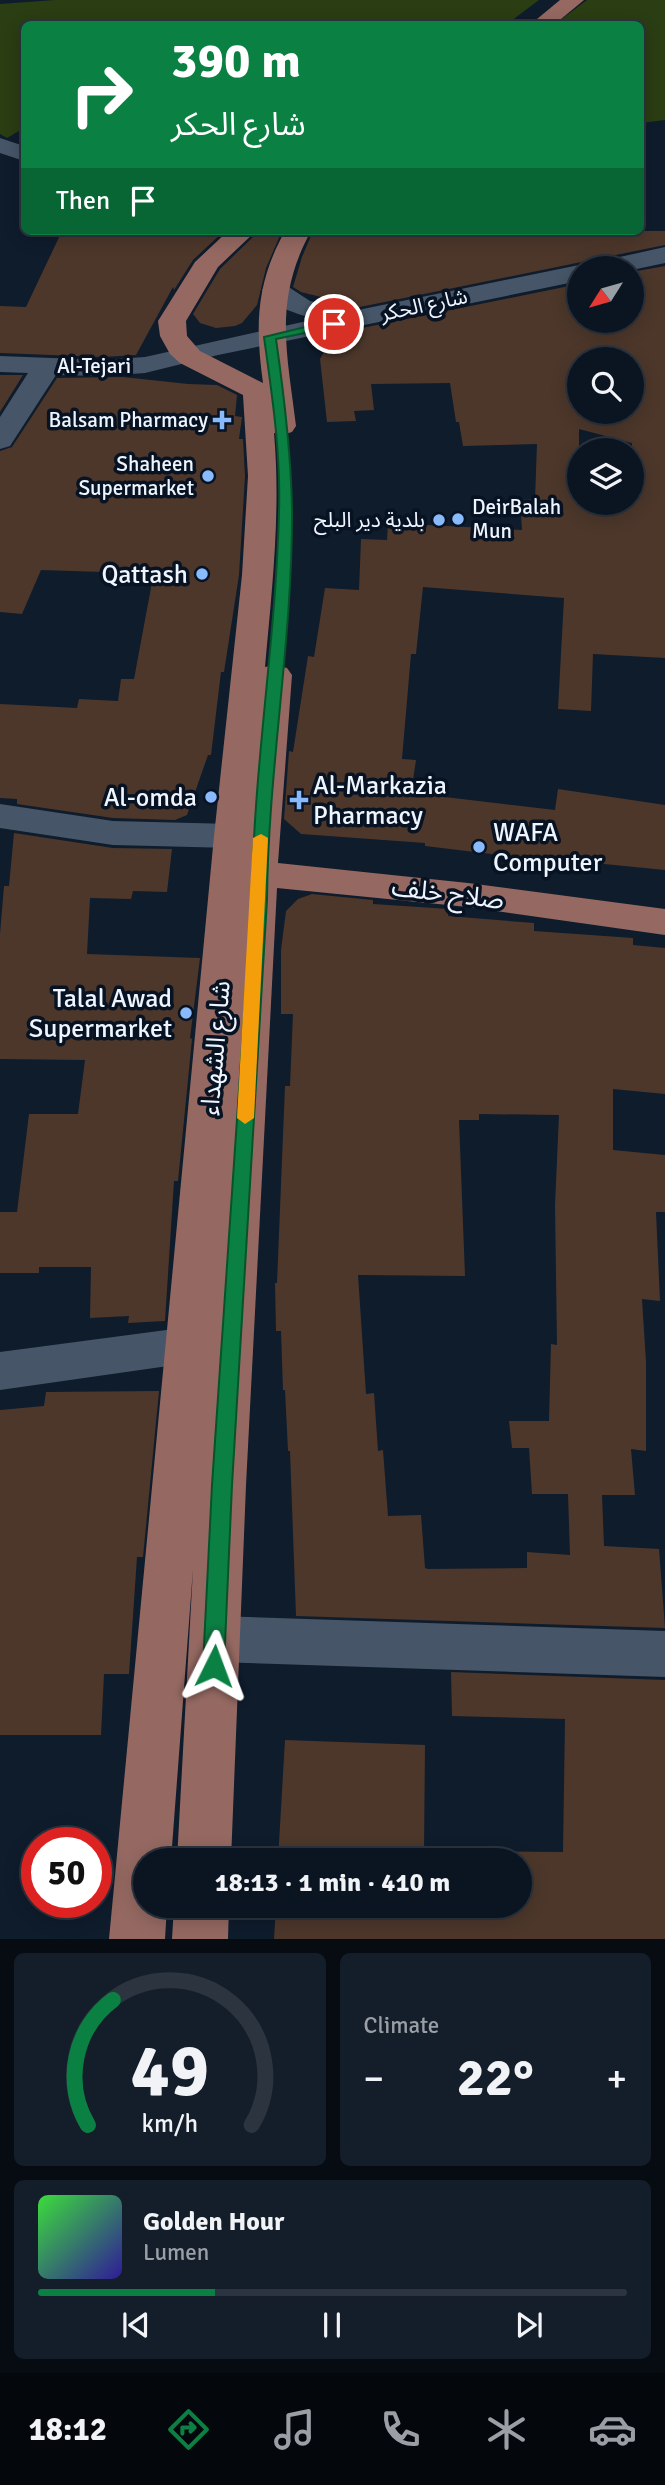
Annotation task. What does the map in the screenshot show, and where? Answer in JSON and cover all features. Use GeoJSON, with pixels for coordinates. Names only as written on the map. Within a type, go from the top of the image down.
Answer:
{"type":"FeatureCollection","features":[{"type":"Feature","properties":{"kind":"main road"},"geometry":{"type":"LineString","coordinates":[[534,20],[544,0]]}},
{"type":"Feature","properties":{"kind":"main road"},"geometry":{"type":"LineString","coordinates":[[534,20],[573,0]]}},
{"type":"Feature","properties":{"kind":"main road"},"geometry":{"type":"LineString","coordinates":[[186,355],[174,342],[172,321],[208,262],[238,235]]}},
{"type":"Feature","properties":{"kind":"main road","name":"شارع الشهداء"},"geometry":{"type":"LineString","coordinates":[[137,1939],[189,1345],[243,856],[282,591],[286,510],[284,439],[270,337],[275,290],[289,235]]}},
{"type":"Feature","properties":{"kind":"main road","name":"شارع الشهداء"},"geometry":{"type":"LineString","coordinates":[[186,355],[229,373],[257,392],[263,476],[243,856],[215,1639],[205,1848]]}},
{"type":"Feature","properties":{"kind":"main road"},"geometry":{"type":"LineString","coordinates":[[243,856],[665,899]]}},
{"type":"Feature","properties":{"kind":"main road","name":"صلاح خلف"},"geometry":{"type":"LineString","coordinates":[[243,856],[468,895],[665,922]]}},
{"type":"Feature","properties":{"kind":"main road"},"geometry":{"type":"LineString","coordinates":[[200,1939],[201,1918]]}},
{"type":"Feature","properties":{"kind":"street"},"geometry":{"type":"LineString","coordinates":[[0,145],[21,153]]}},
{"type":"Feature","properties":{"kind":"street"},"geometry":{"type":"LineString","coordinates":[[644,260],[665,256]]}},
{"type":"Feature","properties":{"kind":"street","name":"شارع الحكر"},"geometry":{"type":"LineString","coordinates":[[186,355],[567,275]]}},
{"type":"Feature","properties":{"kind":"street"},"geometry":{"type":"LineString","coordinates":[[275,290],[301,307],[356,319]]}},
{"type":"Feature","properties":{"kind":"street"},"geometry":{"type":"LineString","coordinates":[[278,383],[289,358],[307,342],[356,319]]}},
{"type":"Feature","properties":{"kind":"street","name":"Al-Tejari"},"geometry":{"type":"LineString","coordinates":[[0,364],[126,368],[186,355]]}},
{"type":"Feature","properties":{"kind":"street"},"geometry":{"type":"LineString","coordinates":[[0,440],[47,366]]}},
{"type":"Feature","properties":{"kind":"street"},"geometry":{"type":"LineString","coordinates":[[0,816],[113,832],[243,856]]}},
{"type":"Feature","properties":{"kind":"street"},"geometry":{"type":"LineString","coordinates":[[0,1371],[189,1345]]}},
{"type":"Feature","properties":{"kind":"street"},"geometry":{"type":"LineString","coordinates":[[215,1639],[665,1654]]}},
{"type":"Feature","properties":{"kind":"green space"},"geometry":{"type":"Polygon","coordinates":[[[55,0],[539,0],[511,21],[21,21],[21,130],[7,138],[0,134],[0,4],[55,0]]]}},
{"type":"Feature","properties":{"kind":"green space"},"geometry":{"type":"Polygon","coordinates":[[[587,0],[665,0],[665,120],[644,123],[644,21],[559,21],[587,0]]]}},
{"type":"Feature","properties":{"kind":"building"},"geometry":{"type":"Polygon","coordinates":[[[644,231],[665,231],[665,245],[611,256],[567,256],[567,265],[360,307],[301,292],[293,287],[311,235],[644,235],[644,231]]]}},
{"type":"Feature","properties":{"kind":"building"},"geometry":{"type":"Polygon","coordinates":[[[60,235],[220,235],[193,260],[174,290],[173,287],[136,355],[103,357],[0,353],[0,306],[26,307],[60,235]]]}},
{"type":"Feature","properties":{"kind":"building"},"geometry":{"type":"Polygon","coordinates":[[[255,235],[280,235],[266,268],[257,305],[242,323],[216,328],[200,323],[193,314],[220,269],[255,235]]]}},
{"type":"Feature","properties":{"kind":"building"},"geometry":{"type":"Polygon","coordinates":[[[665,266],[665,658],[593,654],[591,711],[558,709],[564,598],[423,587],[416,654],[411,654],[402,759],[416,760],[411,793],[555,810],[558,789],[665,805],[665,870],[533,859],[425,846],[425,843],[301,834],[284,819],[289,751],[293,752],[308,656],[314,657],[325,588],[359,590],[361,539],[387,540],[388,523],[522,530],[520,500],[535,499],[537,444],[463,446],[450,383],[371,384],[374,410],[354,411],[356,421],[327,422],[320,359],[324,352],[362,328],[567,286],[567,333],[644,333],[644,270],[665,266]]]}},
{"type":"Feature","properties":{"kind":"building"},"geometry":{"type":"Polygon","coordinates":[[[0,375],[23,375],[0,412],[0,375]]]}},
{"type":"Feature","properties":{"kind":"building"},"geometry":{"type":"Polygon","coordinates":[[[123,377],[217,385],[237,395],[235,416],[242,417],[239,439],[243,439],[245,476],[239,575],[224,672],[221,672],[211,755],[208,755],[187,815],[175,820],[113,818],[17,804],[17,799],[0,798],[0,704],[77,708],[79,699],[118,701],[121,679],[134,679],[153,577],[133,577],[134,573],[41,570],[22,614],[0,612],[0,451],[12,447],[57,378],[123,377]]]}},
{"type":"Feature","properties":{"kind":"building"},"geometry":{"type":"Polygon","coordinates":[[[14,833],[113,848],[172,849],[167,892],[133,891],[131,899],[90,898],[87,954],[200,958],[178,1181],[174,1181],[165,1321],[128,1323],[129,1316],[90,1318],[91,1267],[39,1267],[39,1273],[0,1273],[0,1212],[17,1212],[29,1114],[78,1114],[85,1060],[0,1059],[0,934],[4,886],[9,886],[14,833]]]}},
{"type":"Feature","properties":{"kind":"building"},"geometry":{"type":"Polygon","coordinates":[[[312,894],[373,900],[373,904],[449,909],[448,916],[534,923],[534,931],[633,938],[633,945],[665,948],[665,1094],[613,1089],[613,1150],[665,1155],[665,1212],[656,1212],[660,1301],[642,1299],[646,1362],[646,1451],[631,1449],[635,1495],[602,1495],[604,1546],[659,1549],[665,1628],[296,1616],[290,1451],[283,1390],[281,1331],[276,1331],[275,1283],[285,1086],[290,1086],[293,1014],[281,1014],[281,950],[286,911],[298,899],[312,894]],[[479,1114],[479,1120],[459,1120],[465,1276],[358,1275],[366,1394],[374,1393],[378,1451],[383,1450],[388,1516],[421,1515],[425,1568],[428,1569],[527,1568],[527,1552],[570,1555],[568,1494],[532,1494],[529,1448],[512,1448],[509,1421],[549,1421],[551,1344],[557,1345],[555,1205],[559,1115],[479,1114]]]}},
{"type":"Feature","properties":{"kind":"building"},"geometry":{"type":"Polygon","coordinates":[[[159,1391],[143,1557],[137,1557],[129,1674],[104,1674],[101,1735],[0,1735],[0,1410],[44,1406],[46,1392],[159,1391]]]}},
{"type":"Feature","properties":{"kind":"building"},"geometry":{"type":"Polygon","coordinates":[[[451,1672],[665,1680],[665,1939],[274,1939],[275,1918],[532,1918],[532,1852],[563,1852],[565,1719],[452,1716],[451,1672]]]}},
{"type":"Feature","properties":{"kind":"building"},"geometry":{"type":"Polygon","coordinates":[[[285,1740],[425,1745],[424,1848],[279,1848],[285,1740]]]}},
{"type":"Feature","properties":{"kind":"slow traffic"},"geometry":{"type":"LineString","coordinates":[[245,1118],[261,838]]}},
{"type":"Feature","properties":{"kind":"place","name":"Balsam Pharmacy"},"geometry":{"type":"Point","coordinates":[222,420]}},
{"type":"Feature","properties":{"kind":"place","name":"Shaheen Supermarket"},"geometry":{"type":"Point","coordinates":[208,476]}},
{"type":"Feature","properties":{"kind":"place","name":"DeirBalah Mun"},"geometry":{"type":"Point","coordinates":[458,519]}},
{"type":"Feature","properties":{"kind":"place","name":"بلدية دير البلح"},"geometry":{"type":"Point","coordinates":[439,520]}},
{"type":"Feature","properties":{"kind":"place","name":"Qattash"},"geometry":{"type":"Point","coordinates":[202,574]}},
{"type":"Feature","properties":{"kind":"place","name":"Al-omda"},"geometry":{"type":"Point","coordinates":[211,797]}},
{"type":"Feature","properties":{"kind":"place","name":"Al-Markazia Pharmacy"},"geometry":{"type":"Point","coordinates":[299,800]}},
{"type":"Feature","properties":{"kind":"place","name":"WAFA Computer"},"geometry":{"type":"Point","coordinates":[479,847]}},
{"type":"Feature","properties":{"kind":"place","name":"Talal Awad Supermarket"},"geometry":{"type":"Point","coordinates":[186,1013]}},
{"type":"Feature","properties":{"kind":"route"},"geometry":{"type":"LineString","coordinates":[[214,1666],[222,1485],[261,873],[260,851],[282,591],[286,510],[284,439],[270,337],[334,324]]}}]}
